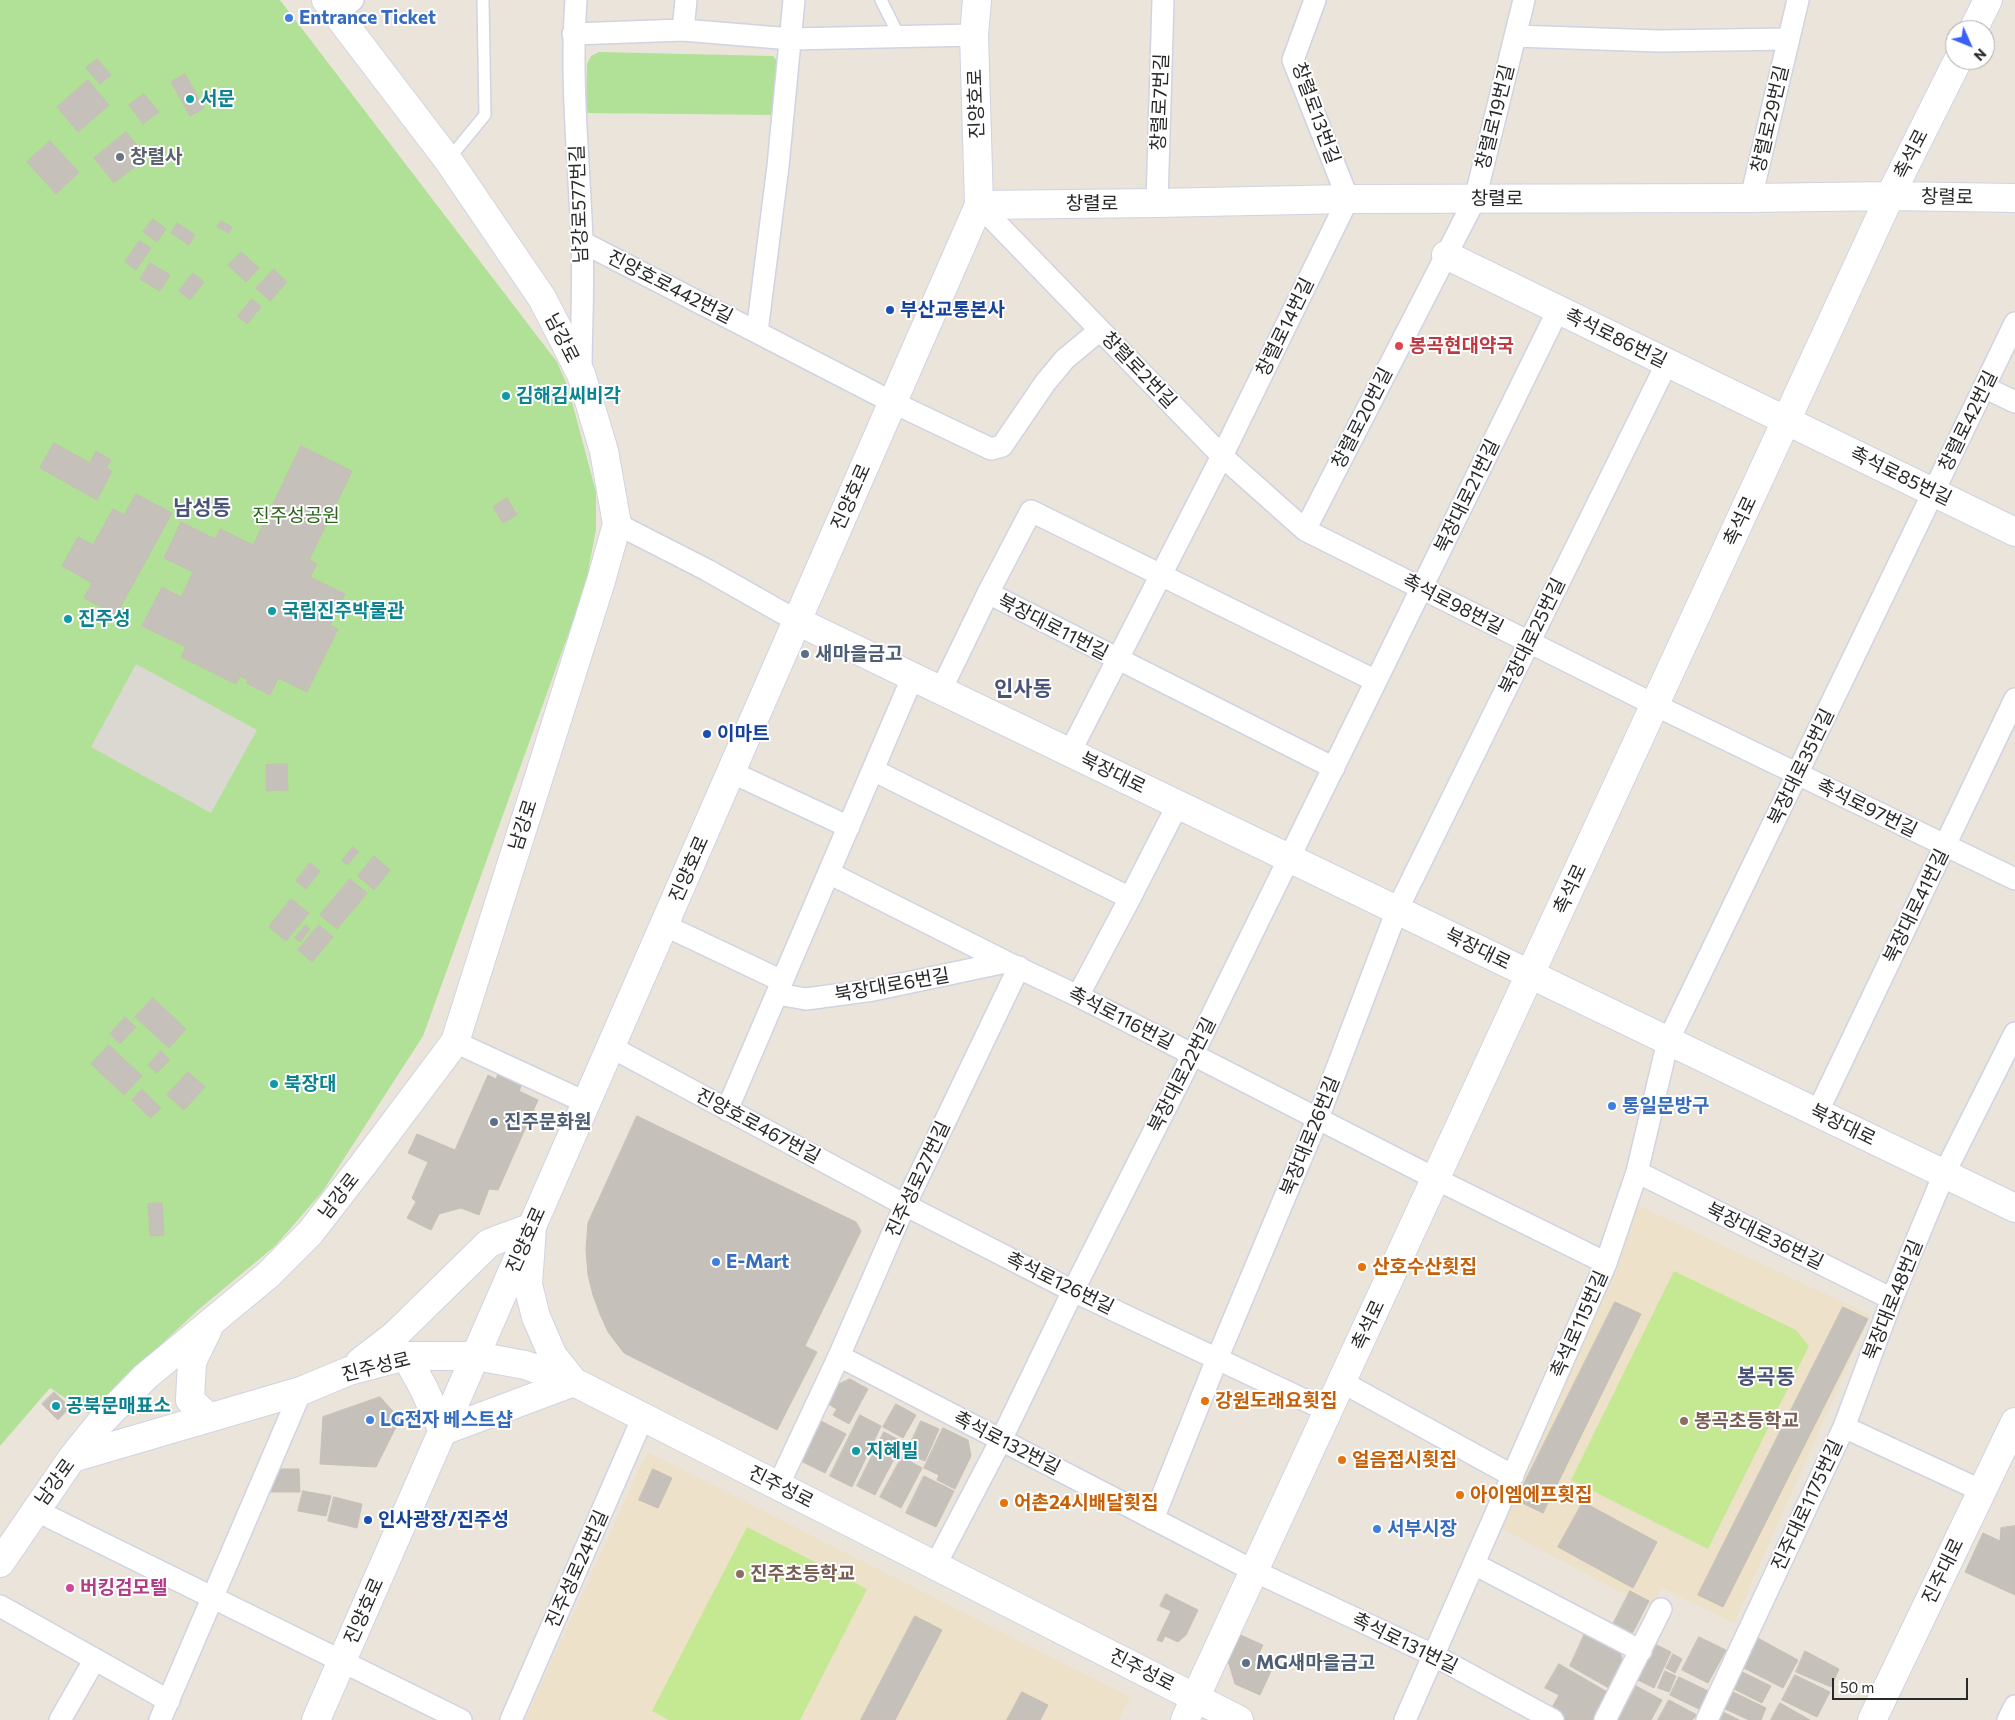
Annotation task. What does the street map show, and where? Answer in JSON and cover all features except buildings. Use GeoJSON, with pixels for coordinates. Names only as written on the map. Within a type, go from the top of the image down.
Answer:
{"type":"FeatureCollection","features":[{"type":"Feature","properties":{"kind":"street","name":"남강로577번길"},"geometry":{"type":"LineString","coordinates":[[576,0],[573,34],[582,242],[581,374]]}},
{"type":"Feature","properties":{"kind":"street"},"geometry":{"type":"LineString","coordinates":[[683,30],[686,0]]}},
{"type":"Feature","properties":{"kind":"street","name":"진양호로442번길"},"geometry":{"type":"LineString","coordinates":[[757,332],[778,166],[792,39],[794,0]]}},
{"type":"Feature","properties":{"kind":"street","name":"진양호로"},"geometry":{"type":"LineString","coordinates":[[316,1720],[979,205],[974,35],[977,0]]}},
{"type":"Feature","properties":{"kind":"street","name":"창렬로7번길"},"geometry":{"type":"LineString","coordinates":[[1156,203],[1163,0]]}},
{"type":"Feature","properties":{"kind":"street","name":"창렬로13번길"},"geometry":{"type":"LineString","coordinates":[[1315,0],[1293,60],[1348,198]]}},
{"type":"Feature","properties":{"kind":"street","name":"창렬로19번길"},"geometry":{"type":"LineString","coordinates":[[1475,199],[1524,0]]}},
{"type":"Feature","properties":{"kind":"street","name":"창렬로29번길"},"geometry":{"type":"LineString","coordinates":[[1751,198],[1798,0]]}},
{"type":"Feature","properties":{"kind":"street"},"geometry":{"type":"LineString","coordinates":[[1978,20],[1988,0]]}},
{"type":"Feature","properties":{"kind":"street","name":"남강로"},"geometry":{"type":"LineString","coordinates":[[0,1563],[72,1458],[101,1422],[145,1377],[268,1275],[310,1233],[454,1042],[601,581],[617,524],[604,451],[581,374],[542,298],[448,160],[338,5]]}},
{"type":"Feature","properties":{"kind":"street"},"geometry":{"type":"LineString","coordinates":[[573,34],[683,30],[792,39],[974,35]]}},
{"type":"Feature","properties":{"kind":"street","name":"창렬로29번길"},"geometry":{"type":"LineString","coordinates":[[1516,36],[1658,41],[1789,39]]}},
{"type":"Feature","properties":{"kind":"street","name":"촉석로"},"geometry":{"type":"LineString","coordinates":[[1190,1709],[1890,196],[1953,70]]}},
{"type":"Feature","properties":{"kind":"street","name":"창렬로"},"geometry":{"type":"LineString","coordinates":[[979,205],[1348,198],[1890,196],[2015,198]]}},
{"type":"Feature","properties":{"kind":"street","name":"창렬로14번길"},"geometry":{"type":"LineString","coordinates":[[1222,456],[1348,198]]}},
{"type":"Feature","properties":{"kind":"street","name":"창렬로20번길"},"geometry":{"type":"LineString","coordinates":[[1305,530],[1475,199]]}},
{"type":"Feature","properties":{"kind":"street","name":"창렬로2번길"},"geometry":{"type":"LineString","coordinates":[[979,205],[1222,456],[1305,530]]}},
{"type":"Feature","properties":{"kind":"street","name":"진양호로442번길"},"geometry":{"type":"LineString","coordinates":[[582,242],[892,402],[991,449],[1002,446],[1045,383],[1065,359],[1100,330]]}},
{"type":"Feature","properties":{"kind":"street","name":"촉석로86번길"},"geometry":{"type":"LineString","coordinates":[[1446,255],[1786,421]]}},
{"type":"Feature","properties":{"kind":"street","name":"북장대로21번길"},"geometry":{"type":"LineString","coordinates":[[1290,858],[1558,310]]}},
{"type":"Feature","properties":{"kind":"street","name":"창렬로42번길"},"geometry":{"type":"LineString","coordinates":[[1934,492],[2015,323]]}},
{"type":"Feature","properties":{"kind":"street","name":"북장대로25번길"},"geometry":{"type":"LineString","coordinates":[[1397,910],[1667,363]]}},
{"type":"Feature","properties":{"kind":"street"},"geometry":{"type":"LineString","coordinates":[[1984,387],[2015,402]]}},
{"type":"Feature","properties":{"kind":"street","name":"촉석로85번길"},"geometry":{"type":"LineString","coordinates":[[1786,421],[2015,532]]}},
{"type":"Feature","properties":{"kind":"street","name":"북장대로11번길"},"geometry":{"type":"LineString","coordinates":[[1070,752],[1222,456]]}},
{"type":"Feature","properties":{"kind":"street","name":"북장대로35번길"},"geometry":{"type":"LineString","coordinates":[[1668,1041],[1934,492]]}},
{"type":"Feature","properties":{"kind":"street"},"geometry":{"type":"LineString","coordinates":[[941,690],[988,593],[1031,511],[1376,681]]}},
{"type":"Feature","properties":{"kind":"street"},"geometry":{"type":"LineString","coordinates":[[617,524],[706,570],[797,621]]}},
{"type":"Feature","properties":{"kind":"street","name":"촉석로98번길"},"geometry":{"type":"LineString","coordinates":[[1305,530],[1655,705]]}},
{"type":"Feature","properties":{"kind":"street","name":"북장대로11번길"},"geometry":{"type":"LineString","coordinates":[[988,593],[1117,660],[1334,768]]}},
{"type":"Feature","properties":{"kind":"street","name":"북장대로"},"geometry":{"type":"LineString","coordinates":[[797,621],[2015,1208]]}},
{"type":"Feature","properties":{"kind":"street"},"geometry":{"type":"LineString","coordinates":[[727,1110],[914,676]]}},
{"type":"Feature","properties":{"kind":"street","name":"북장대로41번길"},"geometry":{"type":"LineString","coordinates":[[1817,1113],[2015,699]]}},
{"type":"Feature","properties":{"kind":"street","name":"촉석로97번길"},"geometry":{"type":"LineString","coordinates":[[1655,705],[2015,879]]}},
{"type":"Feature","properties":{"kind":"street"},"geometry":{"type":"LineString","coordinates":[[873,770],[1130,898]]}},
{"type":"Feature","properties":{"kind":"street"},"geometry":{"type":"LineString","coordinates":[[731,772],[849,827]]}},
{"type":"Feature","properties":{"kind":"street"},"geometry":{"type":"LineString","coordinates":[[1078,996],[1178,804]]}},
{"type":"Feature","properties":{"kind":"street","name":"북장대로22번길"},"geometry":{"type":"LineString","coordinates":[[935,1566],[1001,1440],[1073,1291],[1290,858]]}},
{"type":"Feature","properties":{"kind":"street"},"geometry":{"type":"LineString","coordinates":[[829,873],[1013,965]]}},
{"type":"Feature","properties":{"kind":"street","name":"북장대로26번길"},"geometry":{"type":"LineString","coordinates":[[1217,1359],[1318,1118],[1397,910]]}},
{"type":"Feature","properties":{"kind":"street","name":"북장대로6번길"},"geometry":{"type":"LineString","coordinates":[[664,925],[780,987],[806,998],[873,990],[1013,965]]}},
{"type":"Feature","properties":{"kind":"street","name":"촉석로116번길"},"geometry":{"type":"LineString","coordinates":[[1013,965],[1193,1054],[1436,1179]]}},
{"type":"Feature","properties":{"kind":"street","name":"진주성로27번길"},"geometry":{"type":"LineString","coordinates":[[778,1486],[839,1356],[1013,965]]}},
{"type":"Feature","properties":{"kind":"street","name":"북장대로48번길"},"geometry":{"type":"LineString","coordinates":[[1844,1427],[1892,1300],[1944,1174],[2015,1033]]}},
{"type":"Feature","properties":{"kind":"street"},"geometry":{"type":"LineString","coordinates":[[1606,1263],[1633,1181],[1668,1041]]}},
{"type":"Feature","properties":{"kind":"street"},"geometry":{"type":"LineString","coordinates":[[454,1042],[586,1103]]}},
{"type":"Feature","properties":{"kind":"street","name":"진양호로467번길"},"geometry":{"type":"LineString","coordinates":[[611,1047],[905,1205]]}},
{"type":"Feature","properties":{"kind":"street","name":"촉석로115번길"},"geometry":{"type":"LineString","coordinates":[[1405,1720],[1606,1263],[1436,1179]]}},
{"type":"Feature","properties":{"kind":"street","name":"북장대로36번길"},"geometry":{"type":"LineString","coordinates":[[1633,1181],[1892,1300]]}},
{"type":"Feature","properties":{"kind":"street","name":"촉석로126번길"},"geometry":{"type":"LineString","coordinates":[[905,1205],[1073,1291],[1328,1411]]}},
{"type":"Feature","properties":{"kind":"street"},"geometry":{"type":"LineString","coordinates":[[349,1371],[396,1335],[489,1243],[532,1227],[528,1285],[536,1317],[553,1356],[574,1382],[443,1432],[424,1389],[406,1356]]}},
{"type":"Feature","properties":{"kind":"street"},"geometry":{"type":"LineString","coordinates":[[209,1418],[190,1400],[192,1362],[211,1324]]}},
{"type":"Feature","properties":{"kind":"street","name":"진주성로"},"geometry":{"type":"LineString","coordinates":[[72,1458],[301,1391],[349,1371],[406,1356],[476,1356],[525,1365],[574,1382],[935,1566],[1190,1709],[1239,1720]]}},
{"type":"Feature","properties":{"kind":"street","name":"촉석로132번길"},"geometry":{"type":"LineString","coordinates":[[839,1356],[1254,1572]]}},
{"type":"Feature","properties":{"kind":"street"},"geometry":{"type":"LineString","coordinates":[[1153,1519],[1217,1359]]}},
{"type":"Feature","properties":{"kind":"street"},"geometry":{"type":"LineString","coordinates":[[1342,1382],[1513,1476]]}},
{"type":"Feature","properties":{"kind":"street"},"geometry":{"type":"LineString","coordinates":[[0,1606],[95,1659],[165,1710],[301,1391]]}},
{"type":"Feature","properties":{"kind":"street","name":"진주성로24번길"},"geometry":{"type":"LineString","coordinates":[[511,1720],[643,1417]]}},
{"type":"Feature","properties":{"kind":"street","name":"진주대로"},"geometry":{"type":"LineString","coordinates":[[1872,1720],[2015,1422]]}},
{"type":"Feature","properties":{"kind":"street","name":"진주대로1175번길"},"geometry":{"type":"LineString","coordinates":[[1706,1720],[1844,1427],[1982,1491]]}},
{"type":"Feature","properties":{"kind":"street"},"geometry":{"type":"LineString","coordinates":[[35,1510],[461,1720]]}},
{"type":"Feature","properties":{"kind":"street"},"geometry":{"type":"LineString","coordinates":[[1474,1564],[1641,1651]]}},
{"type":"Feature","properties":{"kind":"street","name":"촉석로131번길"},"geometry":{"type":"LineString","coordinates":[[1254,1572],[1433,1655],[1553,1720]]}},
{"type":"Feature","properties":{"kind":"street"},"geometry":{"type":"LineString","coordinates":[[1606,1720],[1661,1609]]}},
{"type":"Feature","properties":{"kind":"street"},"geometry":{"type":"LineString","coordinates":[[60,1720],[95,1659]]}},
{"type":"Feature","properties":{"kind":"street"},"geometry":{"type":"LineString","coordinates":[[2008,1720],[2015,1706]]}},
{"type":"Feature","properties":{"kind":"lane"},"geometry":{"type":"LineString","coordinates":[[448,160],[485,116],[482,0]]}},
{"type":"Feature","properties":{"kind":"lane"},"geometry":{"type":"LineString","coordinates":[[881,0],[899,36]]}},
{"type":"Feature","properties":{"kind":"shaded area"},"geometry":{"type":"Polygon","coordinates":[[[136,664],[257,730],[211,813],[91,747],[136,664]]]}},
{"type":"Feature","properties":{"kind":"shaded area","name":"봉곡초등학교"},"geometry":{"type":"Polygon","coordinates":[[[1627,1200],[1870,1315],[1734,1623],[1662,1588],[1650,1608],[1497,1526],[1627,1200]]]}},
{"type":"Feature","properties":{"kind":"shaded area","name":"진주초등학교"},"geometry":{"type":"Polygon","coordinates":[[[647,1452],[1130,1697],[1119,1720],[525,1720],[647,1452]]]}},
{"type":"Feature","properties":{"kind":"green space","name":"진주성공원"},"geometry":{"type":"Polygon","coordinates":[[[0,0],[280,0],[557,362],[568,387],[596,492],[596,529],[585,588],[423,1036],[323,1191],[275,1246],[198,1310],[88,1413],[50,1388],[0,1446],[0,0]]]}},
{"type":"Feature","properties":{"kind":"green space"},"geometry":{"type":"Polygon","coordinates":[[[599,52],[773,56],[783,68],[778,115],[586,113],[587,64],[591,56],[599,52]]]}},
{"type":"Feature","properties":{"kind":"green space"},"geometry":{"type":"Polygon","coordinates":[[[1674,1271],[1796,1330],[1809,1346],[1708,1549],[1571,1480],[1674,1271]]]}},
{"type":"Feature","properties":{"kind":"green space"},"geometry":{"type":"Polygon","coordinates":[[[747,1527],[867,1589],[800,1720],[669,1720],[652,1711],[747,1527]]]}},
{"type":"Feature","properties":{"kind":"place","name":"Entrance Ticket"},"geometry":{"type":"Point","coordinates":[289,18]}},
{"type":"Feature","properties":{"kind":"place","name":"서문"},"geometry":{"type":"Point","coordinates":[190,99]}},
{"type":"Feature","properties":{"kind":"place","name":"창렬사"},"geometry":{"type":"Point","coordinates":[120,157]}},
{"type":"Feature","properties":{"kind":"place","name":"부산교통본사"},"geometry":{"type":"Point","coordinates":[890,310]}},
{"type":"Feature","properties":{"kind":"place","name":"봉곡현대약국"},"geometry":{"type":"Point","coordinates":[1399,346]}},
{"type":"Feature","properties":{"kind":"place","name":"김해김씨비각"},"geometry":{"type":"Point","coordinates":[506,396]}},
{"type":"Feature","properties":{"kind":"place","name":"국립진주박물관"},"geometry":{"type":"Point","coordinates":[272,611]}},
{"type":"Feature","properties":{"kind":"place","name":"진주성"},"geometry":{"type":"Point","coordinates":[68,619]}},
{"type":"Feature","properties":{"kind":"place","name":"새마을금고"},"geometry":{"type":"Point","coordinates":[805,654]}},
{"type":"Feature","properties":{"kind":"place","name":"이마트"},"geometry":{"type":"Point","coordinates":[707,734]}},
{"type":"Feature","properties":{"kind":"place","name":"북장대"},"geometry":{"type":"Point","coordinates":[274,1084]}},
{"type":"Feature","properties":{"kind":"place","name":"통일문방구"},"geometry":{"type":"Point","coordinates":[1612,1106]}},
{"type":"Feature","properties":{"kind":"place","name":"진주문화원"},"geometry":{"type":"Point","coordinates":[494,1122]}},
{"type":"Feature","properties":{"kind":"place","name":"E-Mart"},"geometry":{"type":"Point","coordinates":[716,1262]}},
{"type":"Feature","properties":{"kind":"place","name":"산호수산횟집"},"geometry":{"type":"Point","coordinates":[1362,1267]}},
{"type":"Feature","properties":{"kind":"place","name":"강원도래요횟집"},"geometry":{"type":"Point","coordinates":[1205,1401]}},
{"type":"Feature","properties":{"kind":"place","name":"공북문매표소"},"geometry":{"type":"Point","coordinates":[56,1406]}},
{"type":"Feature","properties":{"kind":"place","name":"LG전자 베스트샵"},"geometry":{"type":"Point","coordinates":[370,1420]}},
{"type":"Feature","properties":{"kind":"place","name":"봉곡초등학교"},"geometry":{"type":"Point","coordinates":[1684,1421]}},
{"type":"Feature","properties":{"kind":"place","name":"지혜빌"},"geometry":{"type":"Point","coordinates":[856,1451]}},
{"type":"Feature","properties":{"kind":"place","name":"얼음접시횟집"},"geometry":{"type":"Point","coordinates":[1342,1460]}},
{"type":"Feature","properties":{"kind":"place","name":"아이엠에프횟집"},"geometry":{"type":"Point","coordinates":[1460,1495]}},
{"type":"Feature","properties":{"kind":"place","name":"어촌24시배달횟집"},"geometry":{"type":"Point","coordinates":[1004,1503]}},
{"type":"Feature","properties":{"kind":"place","name":"인사광장/진주성"},"geometry":{"type":"Point","coordinates":[368,1520]}},
{"type":"Feature","properties":{"kind":"place","name":"서부시장"},"geometry":{"type":"Point","coordinates":[1377,1529]}},
{"type":"Feature","properties":{"kind":"place","name":"진주초등학교"},"geometry":{"type":"Point","coordinates":[740,1574]}},
{"type":"Feature","properties":{"kind":"place","name":"버킹검모텔"},"geometry":{"type":"Point","coordinates":[70,1588]}},
{"type":"Feature","properties":{"kind":"place","name":"MG새마을금고"},"geometry":{"type":"Point","coordinates":[1246,1663]}},
{"type":"Feature","properties":{"kind":"district","name":"남성동"},"geometry":{"type":"Point","coordinates":[202,508]}},
{"type":"Feature","properties":{"kind":"district","name":"인사동"},"geometry":{"type":"Point","coordinates":[1023,689]}},
{"type":"Feature","properties":{"kind":"district","name":"봉곡동"},"geometry":{"type":"Point","coordinates":[1766,1377]}}]}
